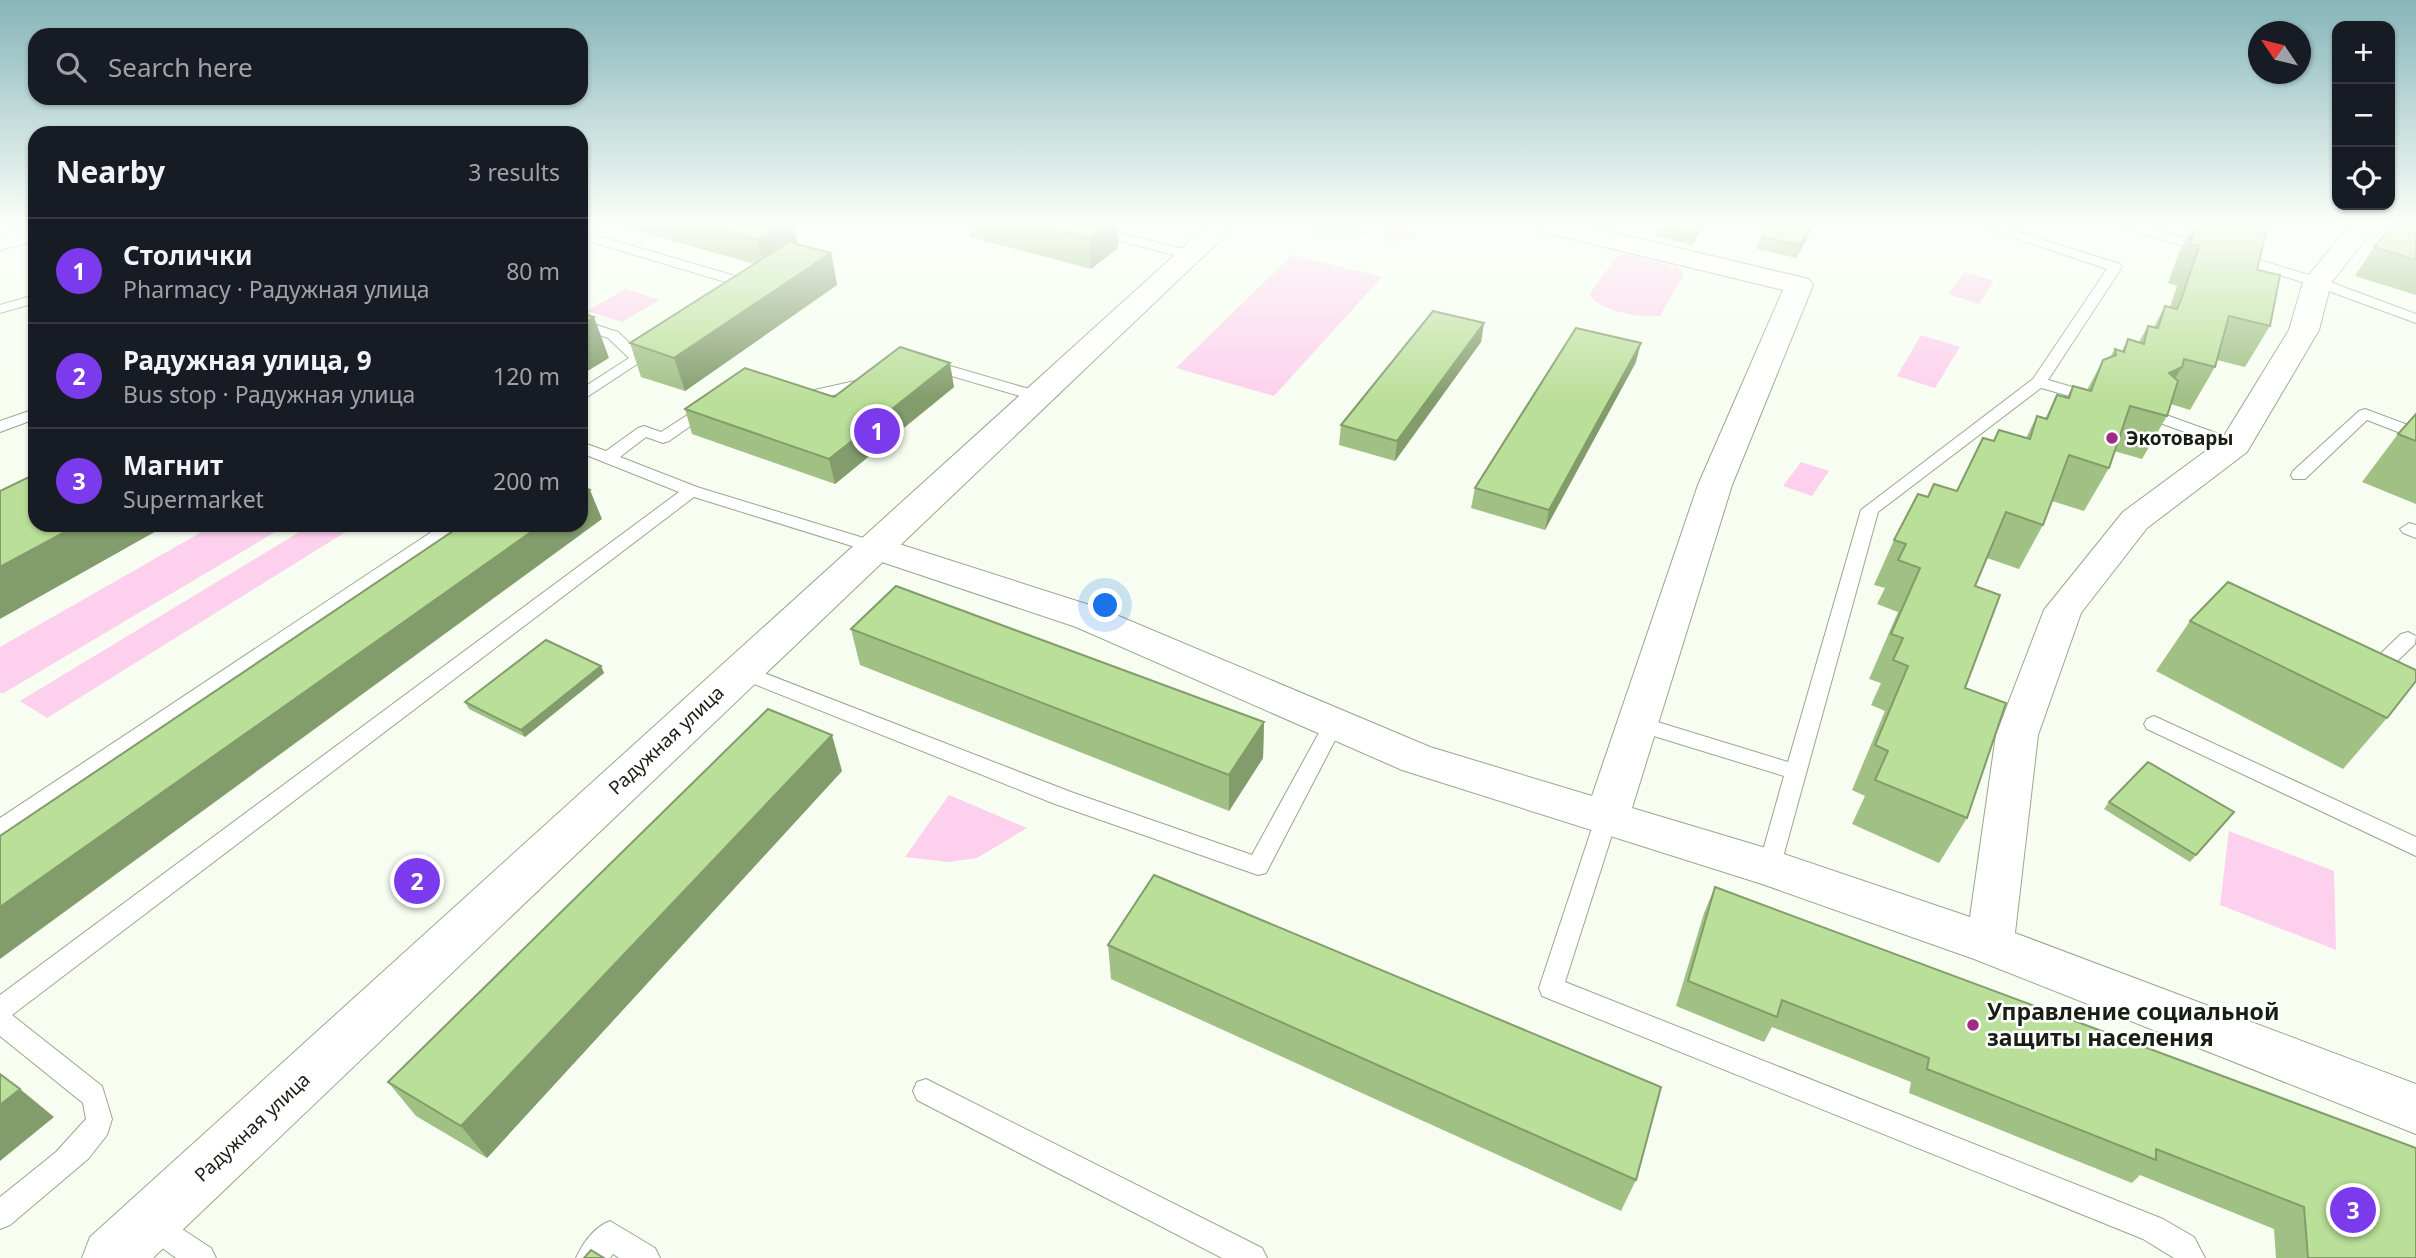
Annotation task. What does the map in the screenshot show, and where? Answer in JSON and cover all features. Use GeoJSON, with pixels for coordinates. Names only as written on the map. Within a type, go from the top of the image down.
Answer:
{"type":"FeatureCollection","features":[{"type":"Feature","properties":{"kind":"street","name":"Радужная улица"},"geometry":{"type":"LineString","coordinates":[[111,1258],[1160,283]]}},
{"type":"Feature","properties":{"kind":"street"},"geometry":{"type":"LineString","coordinates":[[1606,819],[1716,485],[1799,285],[1789,283]]}},
{"type":"Feature","properties":{"kind":"street"},"geometry":{"type":"LineString","coordinates":[[1990,944],[2017,734],[2063,610],[2135,520],[2235,445],[2304,330],[2316,283]]}},
{"type":"Feature","properties":{"kind":"street"},"geometry":{"type":"LineString","coordinates":[[874,547],[1090,618],[1417,759],[1769,868],[1990,944],[2416,1109]]}},
{"type":"Feature","properties":{"kind":"lane"},"geometry":{"type":"LineString","coordinates":[[728,300],[754,283]]}},
{"type":"Feature","properties":{"kind":"lane"},"geometry":{"type":"LineString","coordinates":[[1769,868],[1870,510],[2039,382],[2105,283]]}},
{"type":"Feature","properties":{"kind":"lane"},"geometry":{"type":"LineString","coordinates":[[2318,283],[2416,319]]}},
{"type":"Feature","properties":{"kind":"lane"},"geometry":{"type":"LineString","coordinates":[[0,319],[4,318],[0,310],[28,301]]}},
{"type":"Feature","properties":{"kind":"lane"},"geometry":{"type":"LineString","coordinates":[[588,326],[613,335],[638,359]]}},
{"type":"Feature","properties":{"kind":"lane"},"geometry":{"type":"LineString","coordinates":[[588,391],[672,337]]}},
{"type":"Feature","properties":{"kind":"lane"},"geometry":{"type":"LineString","coordinates":[[911,359],[1037,396]]}},
{"type":"Feature","properties":{"kind":"lane"},"geometry":{"type":"LineString","coordinates":[[778,391],[799,398],[860,385],[879,370]]}},
{"type":"Feature","properties":{"kind":"lane"},"geometry":{"type":"LineString","coordinates":[[2039,382],[2084,395]]}},
{"type":"Feature","properties":{"kind":"lane"},"geometry":{"type":"LineString","coordinates":[[607,458],[645,431],[663,438],[725,394]]}},
{"type":"Feature","properties":{"kind":"lane"},"geometry":{"type":"LineString","coordinates":[[2298,475],[2365,414],[2416,435]]}},
{"type":"Feature","properties":{"kind":"lane"},"geometry":{"type":"LineString","coordinates":[[2155,416],[2235,445]]}},
{"type":"Feature","properties":{"kind":"lane"},"geometry":{"type":"LineString","coordinates":[[0,427],[28,417]]}},
{"type":"Feature","properties":{"kind":"lane"},"geometry":{"type":"LineString","coordinates":[[588,450],[691,491],[874,547]]}},
{"type":"Feature","properties":{"kind":"lane"},"geometry":{"type":"LineString","coordinates":[[0,1010],[691,491]]}},
{"type":"Feature","properties":{"kind":"lane"},"geometry":{"type":"LineString","coordinates":[[0,830],[444,532]]}},
{"type":"Feature","properties":{"kind":"lane"},"geometry":{"type":"LineString","coordinates":[[2404,678],[2375,662],[2408,639]]}},
{"type":"Feature","properties":{"kind":"lane"},"geometry":{"type":"LineString","coordinates":[[741,671],[1063,798],[1258,866],[1333,725]]}},
{"type":"Feature","properties":{"kind":"lane"},"geometry":{"type":"LineString","coordinates":[[1638,724],[1796,772]]}},
{"type":"Feature","properties":{"kind":"lane"},"geometry":{"type":"LineString","coordinates":[[2154,724],[2416,847]]}},
{"type":"Feature","properties":{"kind":"lane"},"geometry":{"type":"LineString","coordinates":[[1606,819],[1551,988],[2153,1228],[2184,1247],[2190,1258]]}},
{"type":"Feature","properties":{"kind":"lane"},"geometry":{"type":"LineString","coordinates":[[0,1021],[93,1095],[98,1107],[98,1124],[78,1149],[0,1215]]}},
{"type":"Feature","properties":{"kind":"lane"},"geometry":{"type":"LineString","coordinates":[[926,1091],[1252,1258]]}},
{"type":"Feature","properties":{"kind":"lane"},"geometry":{"type":"LineString","coordinates":[[150,1222],[201,1258]]}},
{"type":"Feature","properties":{"kind":"lane"},"geometry":{"type":"LineString","coordinates":[[590,1258],[610,1235],[645,1258]]}},
{"type":"Feature","properties":{"kind":"shaded area"},"geometry":{"type":"Polygon","coordinates":[[[1264,283],[1377,283],[1274,396],[1176,368],[1264,283]]]}},
{"type":"Feature","properties":{"kind":"shaded area"},"geometry":{"type":"Polygon","coordinates":[[[1598,283],[1679,283],[1660,316],[1622,313],[1603,306],[1589,295],[1598,283]]]}},
{"type":"Feature","properties":{"kind":"shaded area"},"geometry":{"type":"Polygon","coordinates":[[[1957,283],[1993,283],[1979,304],[1948,294],[1957,283]]]}},
{"type":"Feature","properties":{"kind":"shaded area"},"geometry":{"type":"Polygon","coordinates":[[[625,289],[660,300],[622,322],[588,310],[625,289]]]}},
{"type":"Feature","properties":{"kind":"shaded area"},"geometry":{"type":"Polygon","coordinates":[[[1921,335],[1960,347],[1935,388],[1897,376],[1921,335]]]}},
{"type":"Feature","properties":{"kind":"shaded area"},"geometry":{"type":"Polygon","coordinates":[[[1801,462],[1829,471],[1812,496],[1783,486],[1801,462]]]}},
{"type":"Feature","properties":{"kind":"shaded area"},"geometry":{"type":"Polygon","coordinates":[[[202,532],[275,532],[2,694],[0,647],[202,532]]]}},
{"type":"Feature","properties":{"kind":"shaded area"},"geometry":{"type":"Polygon","coordinates":[[[299,532],[346,532],[47,718],[20,701],[299,532]]]}},
{"type":"Feature","properties":{"kind":"shaded area"},"geometry":{"type":"Polygon","coordinates":[[[949,795],[1027,828],[977,858],[948,862],[905,857],[949,795]]]}},
{"type":"Feature","properties":{"kind":"shaded area"},"geometry":{"type":"Polygon","coordinates":[[[2229,831],[2334,871],[2336,950],[2220,905],[2229,831]]]}},
{"type":"Feature","properties":{"kind":"building"},"geometry":{"type":"Polygon","coordinates":[[[725,283],[787,283],[674,358],[630,343],[725,283]]]}},
{"type":"Feature","properties":{"kind":"building"},"geometry":{"type":"Polygon","coordinates":[[[2187,283],[2278,283],[2270,326],[2229,316],[2215,367],[2184,359],[2182,367],[2169,373],[2178,381],[2167,416],[2130,406],[2109,468],[2069,455],[2043,525],[2006,512],[1975,586],[2000,595],[1965,688],[2006,703],[1967,818],[1875,780],[1888,751],[1875,745],[1908,666],[1893,660],[1903,638],[1891,634],[1920,568],[1898,560],[1906,544],[1894,540],[1918,494],[1928,497],[1934,484],[1957,491],[1983,438],[1994,441],[1999,430],[2030,439],[2037,416],[2047,419],[2057,395],[2069,398],[2073,386],[2091,391],[2103,360],[2116,355],[2115,349],[2124,352],[2128,339],[2144,344],[2148,326],[2158,328],[2165,306],[2177,309],[2187,283]]]}},
{"type":"Feature","properties":{"kind":"building"},"geometry":{"type":"Polygon","coordinates":[[[1433,311],[1484,323],[1397,441],[1341,425],[1433,311]]]}},
{"type":"Feature","properties":{"kind":"building"},"geometry":{"type":"Polygon","coordinates":[[[1576,328],[1641,343],[1549,510],[1475,488],[1576,328]]]}},
{"type":"Feature","properties":{"kind":"building"},"geometry":{"type":"Polygon","coordinates":[[[900,347],[950,363],[829,459],[685,409],[745,368],[834,397],[900,347]]]}},
{"type":"Feature","properties":{"kind":"building"},"geometry":{"type":"Polygon","coordinates":[[[2416,414],[2416,441],[2398,434],[2416,414]]]}},
{"type":"Feature","properties":{"kind":"building"},"geometry":{"type":"Polygon","coordinates":[[[28,477],[28,532],[65,532],[0,567],[0,491],[28,477]]]}},
{"type":"Feature","properties":{"kind":"building"},"geometry":{"type":"Polygon","coordinates":[[[452,532],[531,532],[0,907],[0,836],[452,532]]]}},
{"type":"Feature","properties":{"kind":"building"},"geometry":{"type":"Polygon","coordinates":[[[2228,582],[2416,670],[2416,681],[2387,718],[2190,621],[2228,582]]]}},
{"type":"Feature","properties":{"kind":"building"},"geometry":{"type":"Polygon","coordinates":[[[896,586],[1264,722],[1229,775],[851,629],[896,586]]]}},
{"type":"Feature","properties":{"kind":"building"},"geometry":{"type":"Polygon","coordinates":[[[546,640],[601,666],[521,730],[465,702],[546,640]]]}},
{"type":"Feature","properties":{"kind":"building"},"geometry":{"type":"Polygon","coordinates":[[[768,709],[832,735],[461,1126],[388,1082],[768,709]]]}},
{"type":"Feature","properties":{"kind":"building"},"geometry":{"type":"Polygon","coordinates":[[[2148,762],[2234,812],[2196,855],[2109,802],[2148,762]]]}},
{"type":"Feature","properties":{"kind":"building"},"geometry":{"type":"Polygon","coordinates":[[[1154,875],[1661,1087],[1636,1180],[1108,945],[1154,875]]]}},
{"type":"Feature","properties":{"kind":"building"},"geometry":{"type":"Polygon","coordinates":[[[1715,887],[2416,1148],[2416,1258],[2308,1258],[2304,1207],[2156,1149],[2156,1160],[1927,1069],[1929,1058],[1782,1000],[1777,1017],[1688,981],[1715,887]]]}},
{"type":"Feature","properties":{"kind":"building"},"geometry":{"type":"Polygon","coordinates":[[[0,1074],[20,1089],[0,1105],[0,1074]]]}},
{"type":"Feature","properties":{"kind":"building"},"geometry":{"type":"Polygon","coordinates":[[[591,1250],[604,1258],[584,1258],[591,1250]]]}},
{"type":"Feature","properties":{"kind":"place","name":"Столички"},"geometry":{"type":"Point","coordinates":[877,431]}},
{"type":"Feature","properties":{"kind":"place","name":"Экотовары"},"geometry":{"type":"Point","coordinates":[2112,438]}},
{"type":"Feature","properties":{"kind":"place","name":"Радужная улица, 9"},"geometry":{"type":"Point","coordinates":[417,881]}},
{"type":"Feature","properties":{"kind":"place","name":"Управление социальной защиты населения"},"geometry":{"type":"Point","coordinates":[1973,1025]}},
{"type":"Feature","properties":{"kind":"place","name":"Магнит"},"geometry":{"type":"Point","coordinates":[2353,1210]}}]}
